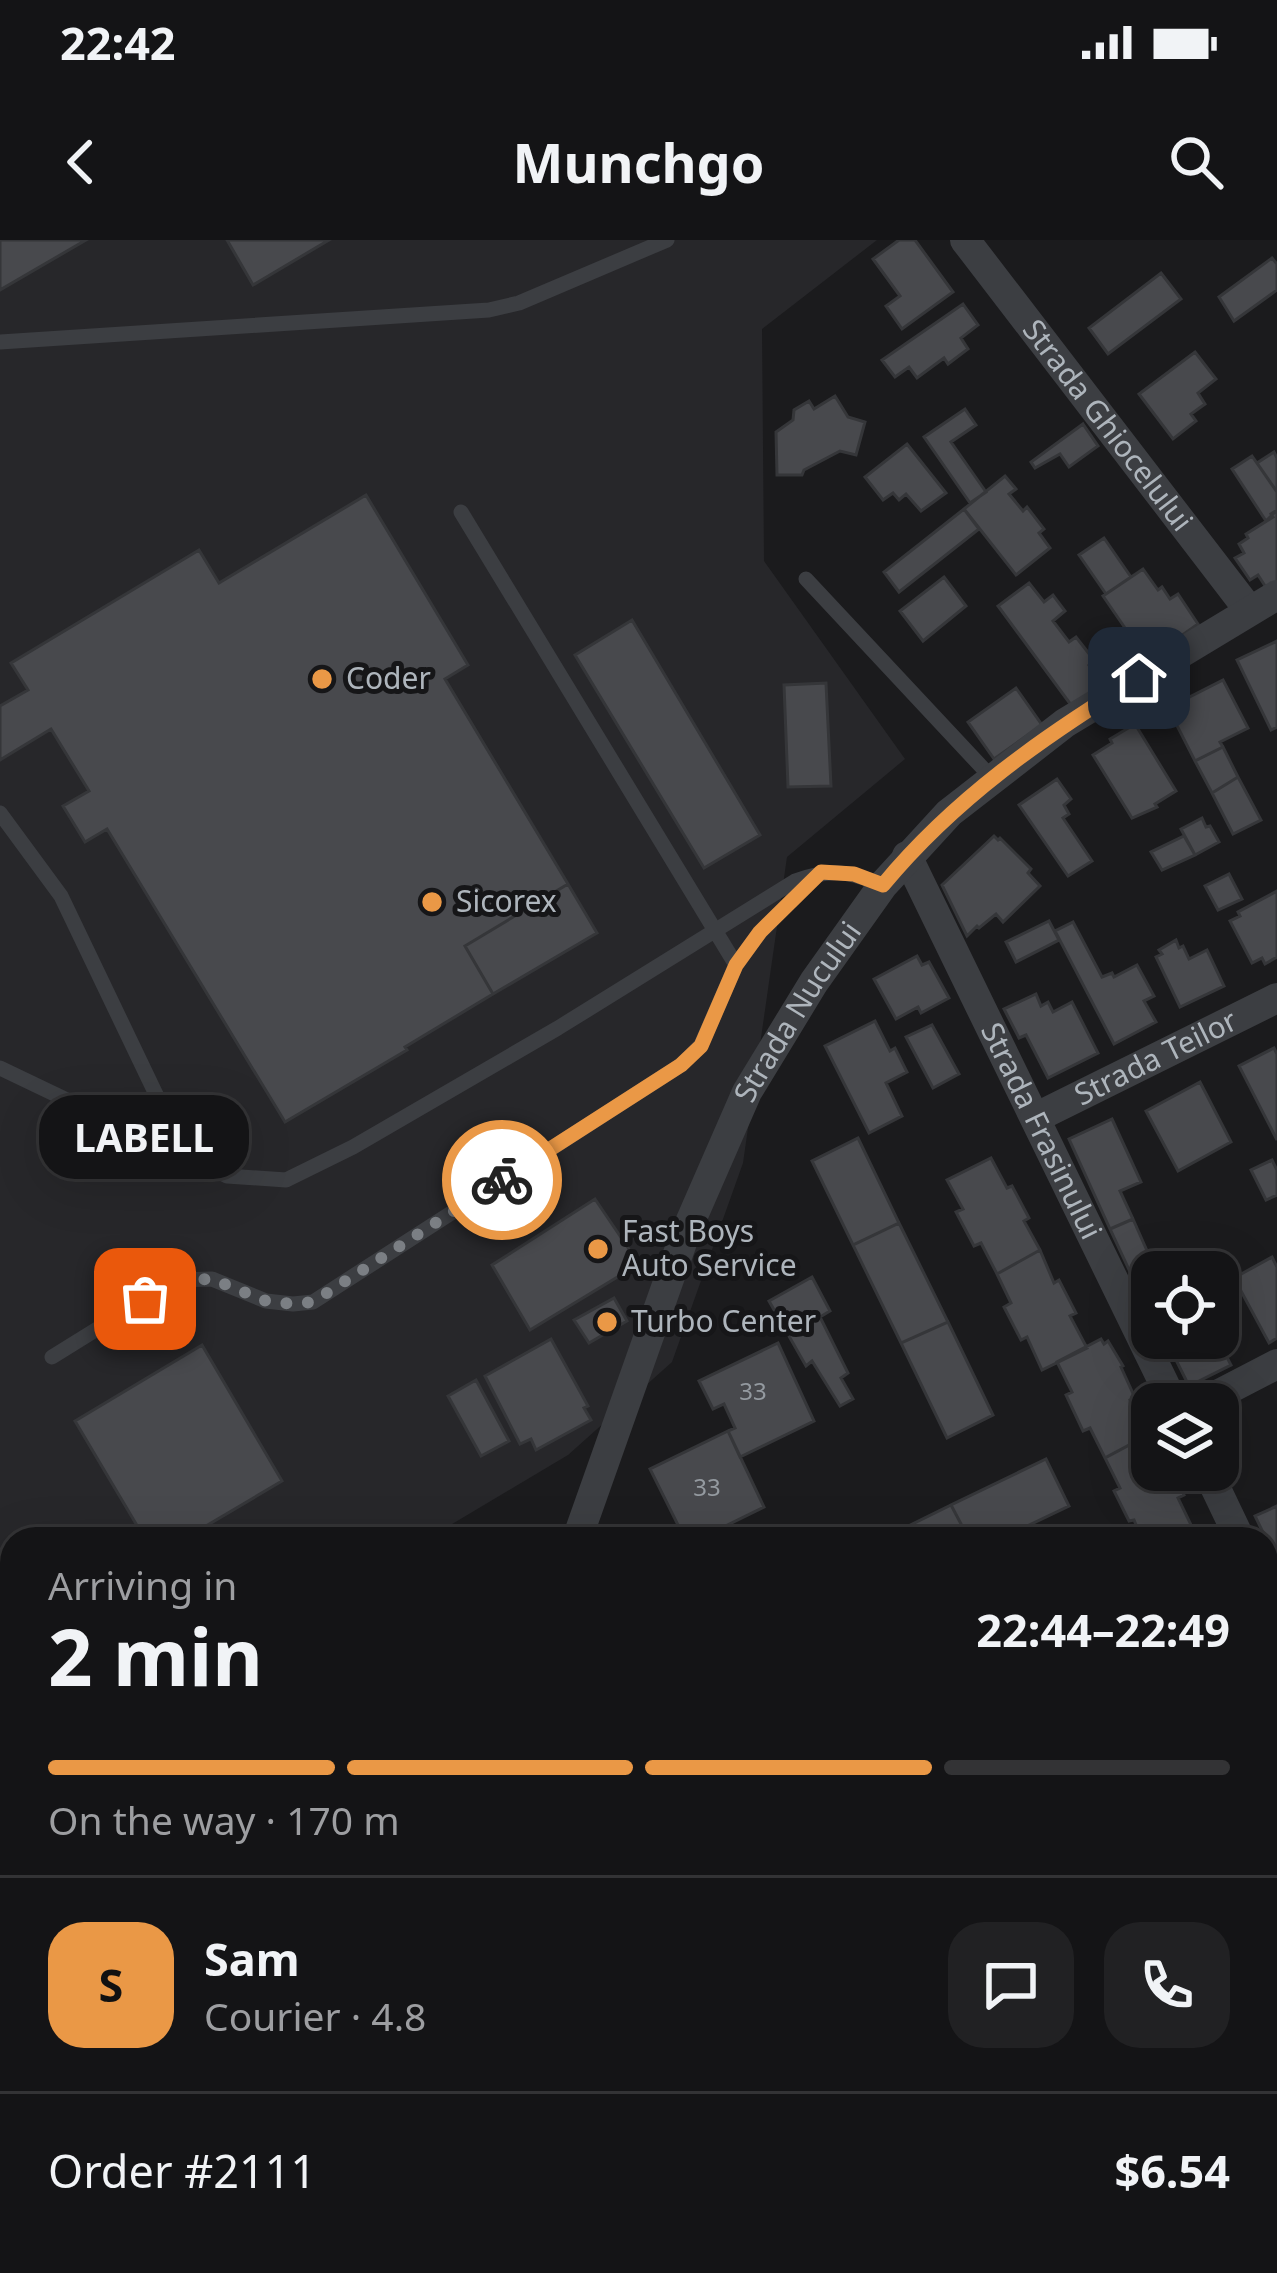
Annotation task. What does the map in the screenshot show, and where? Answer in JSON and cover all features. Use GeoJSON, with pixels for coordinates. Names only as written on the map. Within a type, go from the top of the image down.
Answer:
{"type":"FeatureCollection","features":[{"type":"Feature","properties":{"kind":"street","name":"Strada Ghiocelului"},"geometry":{"type":"LineString","coordinates":[[965,240],[1249,610]]}},
{"type":"Feature","properties":{"kind":"street","name":"Strada Nucului"},"geometry":{"type":"LineString","coordinates":[[581,1527],[685,1234],[747,1092],[814,982],[883,885],[949,813],[1065,723],[1277,595]]}},
{"type":"Feature","properties":{"kind":"street","name":"Strada Frasinului"},"geometry":{"type":"LineString","coordinates":[[907,856],[1164,1383]]}},
{"type":"Feature","properties":{"kind":"street","name":"Strada Teilor"},"geometry":{"type":"LineString","coordinates":[[1034,1118],[1277,998]]}},
{"type":"Feature","properties":{"kind":"street"},"geometry":{"type":"LineString","coordinates":[[1239,1383],[1277,1364]]}},
{"type":"Feature","properties":{"kind":"street"},"geometry":{"type":"LineString","coordinates":[[1217,1491],[1234,1527]]}},
{"type":"Feature","properties":{"kind":"lane"},"geometry":{"type":"LineString","coordinates":[[0,342],[488,310],[519,303],[667,240]]}},
{"type":"Feature","properties":{"kind":"lane"},"geometry":{"type":"LineString","coordinates":[[461,512],[736,965]]}},
{"type":"Feature","properties":{"kind":"lane"},"geometry":{"type":"LineString","coordinates":[[806,579],[992,778]]}},
{"type":"Feature","properties":{"kind":"lane"},"geometry":{"type":"LineString","coordinates":[[0,813],[61,896],[186,1157]]}},
{"type":"Feature","properties":{"kind":"lane"},"geometry":{"type":"LineString","coordinates":[[52,1357],[176,1280],[212,1279],[266,1301],[313,1302],[681,1065],[701,1046],[736,965],[760,932],[821,872]]}},
{"type":"Feature","properties":{"kind":"lane"},"geometry":{"type":"LineString","coordinates":[[0,1069],[226,1176],[286,1180],[353,1147],[558,1028],[795,881],[821,872],[854,874],[883,885]]}},
{"type":"Feature","properties":{"kind":"shaded area"},"geometry":{"type":"Polygon","coordinates":[[[0,240],[877,240],[762,329],[764,561],[905,759],[787,857],[743,1163],[672,1362],[568,1455],[447,1527],[0,1527],[0,240]]]}},
{"type":"Feature","properties":{"kind":"building"},"geometry":{"type":"Polygon","coordinates":[[[0,240],[86,240],[0,290],[0,240]]]}},
{"type":"Feature","properties":{"kind":"building"},"geometry":{"type":"Polygon","coordinates":[[[227,240],[329,240],[253,285],[227,240]]]}},
{"type":"Feature","properties":{"kind":"building"},"geometry":{"type":"Polygon","coordinates":[[[899,240],[915,240],[953,292],[902,329],[886,306],[900,296],[873,259],[899,240]]]}},
{"type":"Feature","properties":{"kind":"building"},"geometry":{"type":"Polygon","coordinates":[[[1272,258],[1277,264],[1277,290],[1234,321],[1219,297],[1272,258]]]}},
{"type":"Feature","properties":{"kind":"building"},"geometry":{"type":"Polygon","coordinates":[[[1161,273],[1181,299],[1108,354],[1089,328],[1161,273]]]}},
{"type":"Feature","properties":{"kind":"building"},"geometry":{"type":"Polygon","coordinates":[[[963,304],[978,325],[961,338],[968,349],[948,364],[944,358],[917,378],[909,367],[895,377],[882,360],[963,304]]]}},
{"type":"Feature","properties":{"kind":"building"},"geometry":{"type":"Polygon","coordinates":[[[1195,352],[1216,379],[1198,393],[1205,404],[1191,414],[1196,421],[1173,439],[1139,394],[1195,352]]]}},
{"type":"Feature","properties":{"kind":"building"},"geometry":{"type":"Polygon","coordinates":[[[835,396],[848,417],[865,422],[856,455],[840,451],[802,475],[777,475],[776,432],[793,420],[794,410],[809,401],[814,409],[835,396]]]}},
{"type":"Feature","properties":{"kind":"building"},"geometry":{"type":"Polygon","coordinates":[[[965,409],[976,425],[951,442],[986,492],[970,503],[924,437],[965,409]]]}},
{"type":"Feature","properties":{"kind":"building"},"geometry":{"type":"Polygon","coordinates":[[[1083,424],[1098,446],[1069,467],[1060,454],[1035,468],[1031,462],[1083,424]]]}},
{"type":"Feature","properties":{"kind":"building"},"geometry":{"type":"Polygon","coordinates":[[[907,444],[946,493],[921,511],[906,494],[899,500],[893,493],[883,500],[865,477],[907,444]]]}},
{"type":"Feature","properties":{"kind":"building"},"geometry":{"type":"Polygon","coordinates":[[[1274,452],[1277,458],[1277,492],[1257,463],[1274,452]]]}},
{"type":"Feature","properties":{"kind":"building"},"geometry":{"type":"Polygon","coordinates":[[[1252,456],[1277,492],[1277,510],[1266,521],[1232,469],[1252,456]]]}},
{"type":"Feature","properties":{"kind":"building"},"geometry":{"type":"Polygon","coordinates":[[[1005,476],[1016,489],[1009,494],[1044,529],[1039,533],[1050,548],[1016,575],[964,509],[1005,476]]]}},
{"type":"Feature","properties":{"kind":"building"},"geometry":{"type":"Polygon","coordinates":[[[366,495],[468,665],[445,679],[568,884],[465,946],[493,994],[285,1122],[107,829],[85,842],[63,806],[89,791],[51,729],[0,760],[0,706],[28,690],[11,663],[199,550],[219,583],[366,495]]]}},
{"type":"Feature","properties":{"kind":"building"},"geometry":{"type":"Polygon","coordinates":[[[964,509],[979,529],[899,592],[884,572],[964,509]]]}},
{"type":"Feature","properties":{"kind":"building"},"geometry":{"type":"Polygon","coordinates":[[[1277,510],[1277,582],[1267,589],[1258,575],[1250,580],[1235,558],[1244,553],[1239,544],[1248,538],[1246,534],[1277,510]]]}},
{"type":"Feature","properties":{"kind":"building"},"geometry":{"type":"Polygon","coordinates":[[[1104,538],[1131,577],[1106,594],[1079,555],[1104,538]]]}},
{"type":"Feature","properties":{"kind":"building"},"geometry":{"type":"Polygon","coordinates":[[[1143,569],[1170,599],[1178,594],[1198,624],[1147,660],[1103,596],[1143,569]]]}},
{"type":"Feature","properties":{"kind":"building"},"geometry":{"type":"Polygon","coordinates":[[[944,577],[966,606],[923,641],[900,611],[944,577]]]}},
{"type":"Feature","properties":{"kind":"building"},"geometry":{"type":"Polygon","coordinates":[[[1029,583],[1044,602],[1053,595],[1065,611],[1053,621],[1069,642],[1076,637],[1105,685],[1074,709],[998,606],[1029,583]]]}},
{"type":"Feature","properties":{"kind":"building"},"geometry":{"type":"Polygon","coordinates":[[[632,620],[760,835],[704,868],[575,655],[632,620]]]}},
{"type":"Feature","properties":{"kind":"building"},"geometry":{"type":"Polygon","coordinates":[[[1277,641],[1277,727],[1271,730],[1237,660],[1277,641]]]}},
{"type":"Feature","properties":{"kind":"building"},"geometry":{"type":"Polygon","coordinates":[[[1223,680],[1248,728],[1195,761],[1168,708],[1223,680]]]}},
{"type":"Feature","properties":{"kind":"building"},"geometry":{"type":"Polygon","coordinates":[[[826,683],[831,786],[788,787],[784,685],[826,683]]]}},
{"type":"Feature","properties":{"kind":"building"},"geometry":{"type":"Polygon","coordinates":[[[1016,688],[1042,725],[994,759],[968,722],[1016,688]]]}},
{"type":"Feature","properties":{"kind":"building"},"geometry":{"type":"Polygon","coordinates":[[[1135,724],[1176,791],[1157,807],[1132,818],[1093,755],[1135,724]]]}},
{"type":"Feature","properties":{"kind":"building"},"geometry":{"type":"Polygon","coordinates":[[[1223,747],[1238,777],[1212,793],[1195,761],[1223,747]]]}},
{"type":"Feature","properties":{"kind":"building"},"geometry":{"type":"Polygon","coordinates":[[[1238,777],[1261,820],[1233,834],[1212,793],[1238,777]]]}},
{"type":"Feature","properties":{"kind":"building"},"geometry":{"type":"Polygon","coordinates":[[[1057,779],[1071,799],[1064,805],[1069,814],[1063,818],[1092,861],[1068,876],[1019,805],[1057,779]]]}},
{"type":"Feature","properties":{"kind":"building"},"geometry":{"type":"Polygon","coordinates":[[[1202,818],[1219,842],[1195,855],[1181,829],[1202,818]]]}},
{"type":"Feature","properties":{"kind":"building"},"geometry":{"type":"Polygon","coordinates":[[[994,836],[1031,869],[1028,873],[1040,886],[1003,922],[996,914],[967,936],[942,885],[994,836]]]}},
{"type":"Feature","properties":{"kind":"building"},"geometry":{"type":"Polygon","coordinates":[[[1184,836],[1195,855],[1162,870],[1151,852],[1184,836]]]}},
{"type":"Feature","properties":{"kind":"building"},"geometry":{"type":"Polygon","coordinates":[[[1229,874],[1242,899],[1218,910],[1205,886],[1229,874]]]}},
{"type":"Feature","properties":{"kind":"building"},"geometry":{"type":"Polygon","coordinates":[[[568,884],[597,933],[493,994],[465,946],[568,884]]]}},
{"type":"Feature","properties":{"kind":"building"},"geometry":{"type":"Polygon","coordinates":[[[1277,891],[1277,957],[1265,964],[1262,958],[1252,963],[1230,921],[1277,891]]]}},
{"type":"Feature","properties":{"kind":"building"},"geometry":{"type":"Polygon","coordinates":[[[1049,921],[1059,940],[1016,962],[1006,942],[1049,921]]]}},
{"type":"Feature","properties":{"kind":"building"},"geometry":{"type":"Polygon","coordinates":[[[1073,922],[1102,977],[1112,973],[1114,977],[1137,965],[1154,996],[1144,1001],[1156,1022],[1114,1044],[1055,931],[1073,922]]]}},
{"type":"Feature","properties":{"kind":"building"},"geometry":{"type":"Polygon","coordinates":[[[1176,940],[1189,959],[1207,950],[1224,986],[1180,1007],[1156,957],[1176,940]]]}},
{"type":"Feature","properties":{"kind":"building"},"geometry":{"type":"Polygon","coordinates":[[[917,956],[922,965],[929,962],[949,998],[921,1013],[918,1007],[896,1019],[874,979],[917,956]]]}},
{"type":"Feature","properties":{"kind":"building"},"geometry":{"type":"Polygon","coordinates":[[[1036,994],[1041,1006],[1048,1002],[1053,1012],[1072,1002],[1098,1053],[1048,1078],[1026,1035],[1019,1038],[1004,1009],[1036,994]]]}},
{"type":"Feature","properties":{"kind":"building"},"geometry":{"type":"Polygon","coordinates":[[[875,1021],[907,1072],[886,1083],[902,1116],[869,1133],[825,1046],[875,1021]]]}},
{"type":"Feature","properties":{"kind":"building"},"geometry":{"type":"Polygon","coordinates":[[[932,1025],[959,1074],[933,1088],[906,1037],[932,1025]]]}},
{"type":"Feature","properties":{"kind":"building"},"geometry":{"type":"Polygon","coordinates":[[[1274,1048],[1277,1054],[1277,1140],[1239,1066],[1274,1048]]]}},
{"type":"Feature","properties":{"kind":"building"},"geometry":{"type":"Polygon","coordinates":[[[1200,1082],[1231,1142],[1178,1171],[1146,1111],[1200,1082]]]}},
{"type":"Feature","properties":{"kind":"building"},"geometry":{"type":"Polygon","coordinates":[[[1112,1119],[1141,1182],[1120,1191],[1133,1219],[1110,1229],[1069,1139],[1112,1119]]]}},
{"type":"Feature","properties":{"kind":"building"},"geometry":{"type":"Polygon","coordinates":[[[858,1138],[899,1223],[853,1245],[812,1161],[858,1138]]]}},
{"type":"Feature","properties":{"kind":"building"},"geometry":{"type":"Polygon","coordinates":[[[991,1158],[1007,1188],[1012,1186],[1040,1250],[997,1274],[981,1243],[974,1246],[956,1212],[963,1209],[947,1180],[991,1158]]]}},
{"type":"Feature","properties":{"kind":"building"},"geometry":{"type":"Polygon","coordinates":[[[1272,1160],[1277,1195],[1266,1200],[1251,1170],[1272,1160]]]}},
{"type":"Feature","properties":{"kind":"building"},"geometry":{"type":"Polygon","coordinates":[[[595,1199],[639,1264],[530,1330],[492,1265],[595,1199]]]}},
{"type":"Feature","properties":{"kind":"building"},"geometry":{"type":"Polygon","coordinates":[[[1133,1219],[1147,1251],[1131,1251],[1131,1274],[1110,1229],[1133,1219]]]}},
{"type":"Feature","properties":{"kind":"building"},"geometry":{"type":"Polygon","coordinates":[[[899,1223],[948,1322],[901,1343],[853,1245],[899,1223]]]}},
{"type":"Feature","properties":{"kind":"building"},"geometry":{"type":"Polygon","coordinates":[[[1040,1250],[1054,1283],[1059,1280],[1076,1313],[1070,1316],[1087,1348],[1042,1370],[1027,1337],[1021,1340],[1004,1307],[1011,1303],[997,1274],[1040,1250]]]}},
{"type":"Feature","properties":{"kind":"building"},"geometry":{"type":"Polygon","coordinates":[[[1272,1257],[1277,1267],[1277,1338],[1269,1343],[1239,1287],[1239,1275],[1272,1257]]]}},
{"type":"Feature","properties":{"kind":"building"},"geometry":{"type":"Polygon","coordinates":[[[812,1277],[830,1311],[820,1317],[848,1373],[841,1378],[853,1399],[840,1406],[812,1361],[806,1366],[769,1301],[812,1277]]]}},
{"type":"Feature","properties":{"kind":"building"},"geometry":{"type":"Polygon","coordinates":[[[614,1298],[627,1321],[589,1343],[574,1320],[614,1298]]]}},
{"type":"Feature","properties":{"kind":"building"},"geometry":{"type":"Polygon","coordinates":[[[948,1322],[993,1415],[947,1438],[901,1343],[948,1322]]]}},
{"type":"Feature","properties":{"kind":"building"},"geometry":{"type":"Polygon","coordinates":[[[551,1339],[591,1420],[536,1450],[531,1439],[520,1444],[485,1376],[551,1339]]]}},
{"type":"Feature","properties":{"kind":"building"},"geometry":{"type":"Polygon","coordinates":[[[1101,1339],[1104,1344],[1108,1341],[1131,1389],[1131,1444],[1105,1458],[1090,1428],[1083,1431],[1057,1362],[1101,1339]]]}},
{"type":"Feature","properties":{"kind":"building"},"geometry":{"type":"Polygon","coordinates":[[[778,1343],[814,1421],[740,1457],[728,1431],[735,1428],[724,1404],[713,1409],[699,1381],[778,1343]]]}},
{"type":"Feature","properties":{"kind":"building"},"geometry":{"type":"Polygon","coordinates":[[[202,1345],[282,1481],[204,1527],[138,1527],[75,1421],[202,1345]]]}},
{"type":"Feature","properties":{"kind":"building"},"geometry":{"type":"Polygon","coordinates":[[[1176,1359],[1228,1359],[1231,1365],[1195,1383],[1188,1383],[1176,1359]]]}},
{"type":"Feature","properties":{"kind":"building"},"geometry":{"type":"Polygon","coordinates":[[[476,1380],[509,1441],[481,1456],[448,1396],[476,1380]]]}},
{"type":"Feature","properties":{"kind":"building"},"geometry":{"type":"Polygon","coordinates":[[[728,1431],[764,1507],[723,1527],[679,1527],[650,1469],[728,1431]]]}},
{"type":"Feature","properties":{"kind":"building"},"geometry":{"type":"Polygon","coordinates":[[[1131,1444],[1131,1491],[1182,1491],[1184,1495],[1178,1498],[1192,1527],[1137,1527],[1114,1491],[1120,1488],[1105,1458],[1131,1444]]]}},
{"type":"Feature","properties":{"kind":"building"},"geometry":{"type":"Polygon","coordinates":[[[1046,1459],[1069,1506],[1025,1527],[963,1527],[951,1505],[1046,1459]]]}},
{"type":"Feature","properties":{"kind":"building"},"geometry":{"type":"Polygon","coordinates":[[[951,1505],[963,1527],[906,1527],[951,1505]]]}},
{"type":"Feature","properties":{"kind":"building"},"geometry":{"type":"Polygon","coordinates":[[[1277,1506],[1277,1527],[1260,1527],[1255,1516],[1277,1506]]]}},
{"type":"Feature","properties":{"kind":"way so far"},"geometry":{"type":"LineString","coordinates":[[145,1299],[176,1280],[212,1279],[266,1301],[313,1302],[502,1180]]}},
{"type":"Feature","properties":{"kind":"place","name":"Coder"},"geometry":{"type":"Point","coordinates":[322,679]}},
{"type":"Feature","properties":{"kind":"place","name":"Sicorex"},"geometry":{"type":"Point","coordinates":[432,902]}},
{"type":"Feature","properties":{"kind":"place","name":"Fast Boys Auto Service"},"geometry":{"type":"Point","coordinates":[598,1249]}},
{"type":"Feature","properties":{"kind":"place","name":"LABELL"},"geometry":{"type":"Point","coordinates":[145,1299]}},
{"type":"Feature","properties":{"kind":"place","name":"Turbo Center"},"geometry":{"type":"Point","coordinates":[607,1322]}},
{"type":"Feature","properties":{"kind":"route"},"geometry":{"type":"LineString","coordinates":[[502,1180],[681,1065],[701,1046],[736,965],[760,932],[821,872],[854,874],[883,885],[949,813],[992,778],[1065,723],[1139,678]]}}]}
